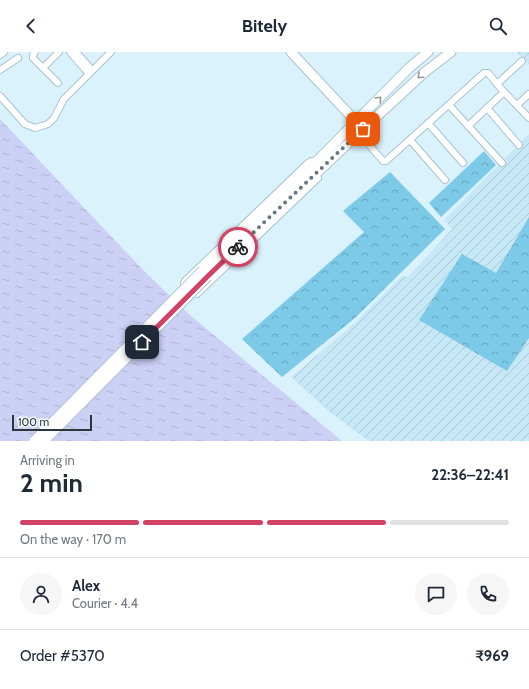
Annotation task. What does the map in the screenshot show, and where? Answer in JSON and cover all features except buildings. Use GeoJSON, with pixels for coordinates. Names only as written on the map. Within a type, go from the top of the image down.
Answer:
{"type":"FeatureCollection","features":[{"type":"Feature","properties":{"kind":"main road"},"geometry":{"type":"LineString","coordinates":[[291,52],[359,128]]}},
{"type":"Feature","properties":{"kind":"main road"},"geometry":{"type":"LineString","coordinates":[[359,128],[409,68],[428,52]]}},
{"type":"Feature","properties":{"kind":"main road"},"geometry":{"type":"LineString","coordinates":[[34,441],[205,273],[320,164],[359,128],[450,52]]}},
{"type":"Feature","properties":{"kind":"main road"},"geometry":{"type":"LineString","coordinates":[[44,441],[205,273]]}},
{"type":"Feature","properties":{"kind":"street"},"geometry":{"type":"LineString","coordinates":[[0,55],[4,52]]}},
{"type":"Feature","properties":{"kind":"street"},"geometry":{"type":"LineString","coordinates":[[35,52],[33,57],[58,83]]}},
{"type":"Feature","properties":{"kind":"street"},"geometry":{"type":"LineString","coordinates":[[43,68],[59,52]]}},
{"type":"Feature","properties":{"kind":"street"},"geometry":{"type":"LineString","coordinates":[[70,52],[91,72]]}},
{"type":"Feature","properties":{"kind":"street"},"geometry":{"type":"LineString","coordinates":[[76,52],[91,72]]}},
{"type":"Feature","properties":{"kind":"street"},"geometry":{"type":"LineString","coordinates":[[0,96],[25,124],[35,128],[48,124],[54,118],[64,99],[111,52]]}},
{"type":"Feature","properties":{"kind":"street"},"geometry":{"type":"LineString","coordinates":[[0,70],[18,58]]}},
{"type":"Feature","properties":{"kind":"street"},"geometry":{"type":"LineString","coordinates":[[497,84],[522,61]]}},
{"type":"Feature","properties":{"kind":"street"},"geometry":{"type":"LineString","coordinates":[[359,128],[385,161],[484,74],[488,73],[529,118]]}},
{"type":"Feature","properties":{"kind":"street"},"geometry":{"type":"LineString","coordinates":[[468,126],[504,92]]}},
{"type":"Feature","properties":{"kind":"street"},"geometry":{"type":"LineString","coordinates":[[517,105],[529,94]]}},
{"type":"Feature","properties":{"kind":"street"},"geometry":{"type":"LineString","coordinates":[[449,105],[502,163]]}},
{"type":"Feature","properties":{"kind":"street"},"geometry":{"type":"LineString","coordinates":[[487,108],[519,145]]}},
{"type":"Feature","properties":{"kind":"street"},"geometry":{"type":"LineString","coordinates":[[428,123],[464,163]]}},
{"type":"Feature","properties":{"kind":"street"},"geometry":{"type":"LineString","coordinates":[[410,140],[445,180]]}},
{"type":"Feature","properties":{"kind":"street"},"geometry":{"type":"LineString","coordinates":[[312,161],[320,164],[322,172],[321,176],[197,294],[184,283],[308,163],[312,161]]}},
{"type":"Feature","properties":{"kind":"shaded area"},"geometry":{"type":"Polygon","coordinates":[[[516,52],[529,52],[529,64],[516,52]]]}},
{"type":"Feature","properties":{"kind":"shaded area"},"geometry":{"type":"Polygon","coordinates":[[[529,134],[529,441],[369,441],[331,413],[291,377],[356,322],[402,276],[408,277],[452,229],[444,220],[529,134]]]}},
{"type":"Feature","properties":{"kind":"green space"},"geometry":{"type":"Polygon","coordinates":[[[484,151],[496,165],[441,217],[429,203],[484,151]]]}},
{"type":"Feature","properties":{"kind":"green space"},"geometry":{"type":"Polygon","coordinates":[[[390,172],[445,229],[355,318],[282,377],[242,339],[364,232],[343,211],[390,172]]]}},
{"type":"Feature","properties":{"kind":"green space"},"geometry":{"type":"Polygon","coordinates":[[[529,217],[529,338],[507,371],[419,320],[462,254],[496,273],[529,217]]]}},
{"type":"Feature","properties":{"kind":"water"},"geometry":{"type":"Polygon","coordinates":[[[0,119],[145,272],[191,316],[342,441],[0,441],[0,119]]]}},
{"type":"Feature","properties":{"kind":"way so far"},"geometry":{"type":"LineString","coordinates":[[238,247],[363,129]]}},
{"type":"Feature","properties":{"kind":"route"},"geometry":{"type":"LineString","coordinates":[[142,342],[238,247]]}}]}
